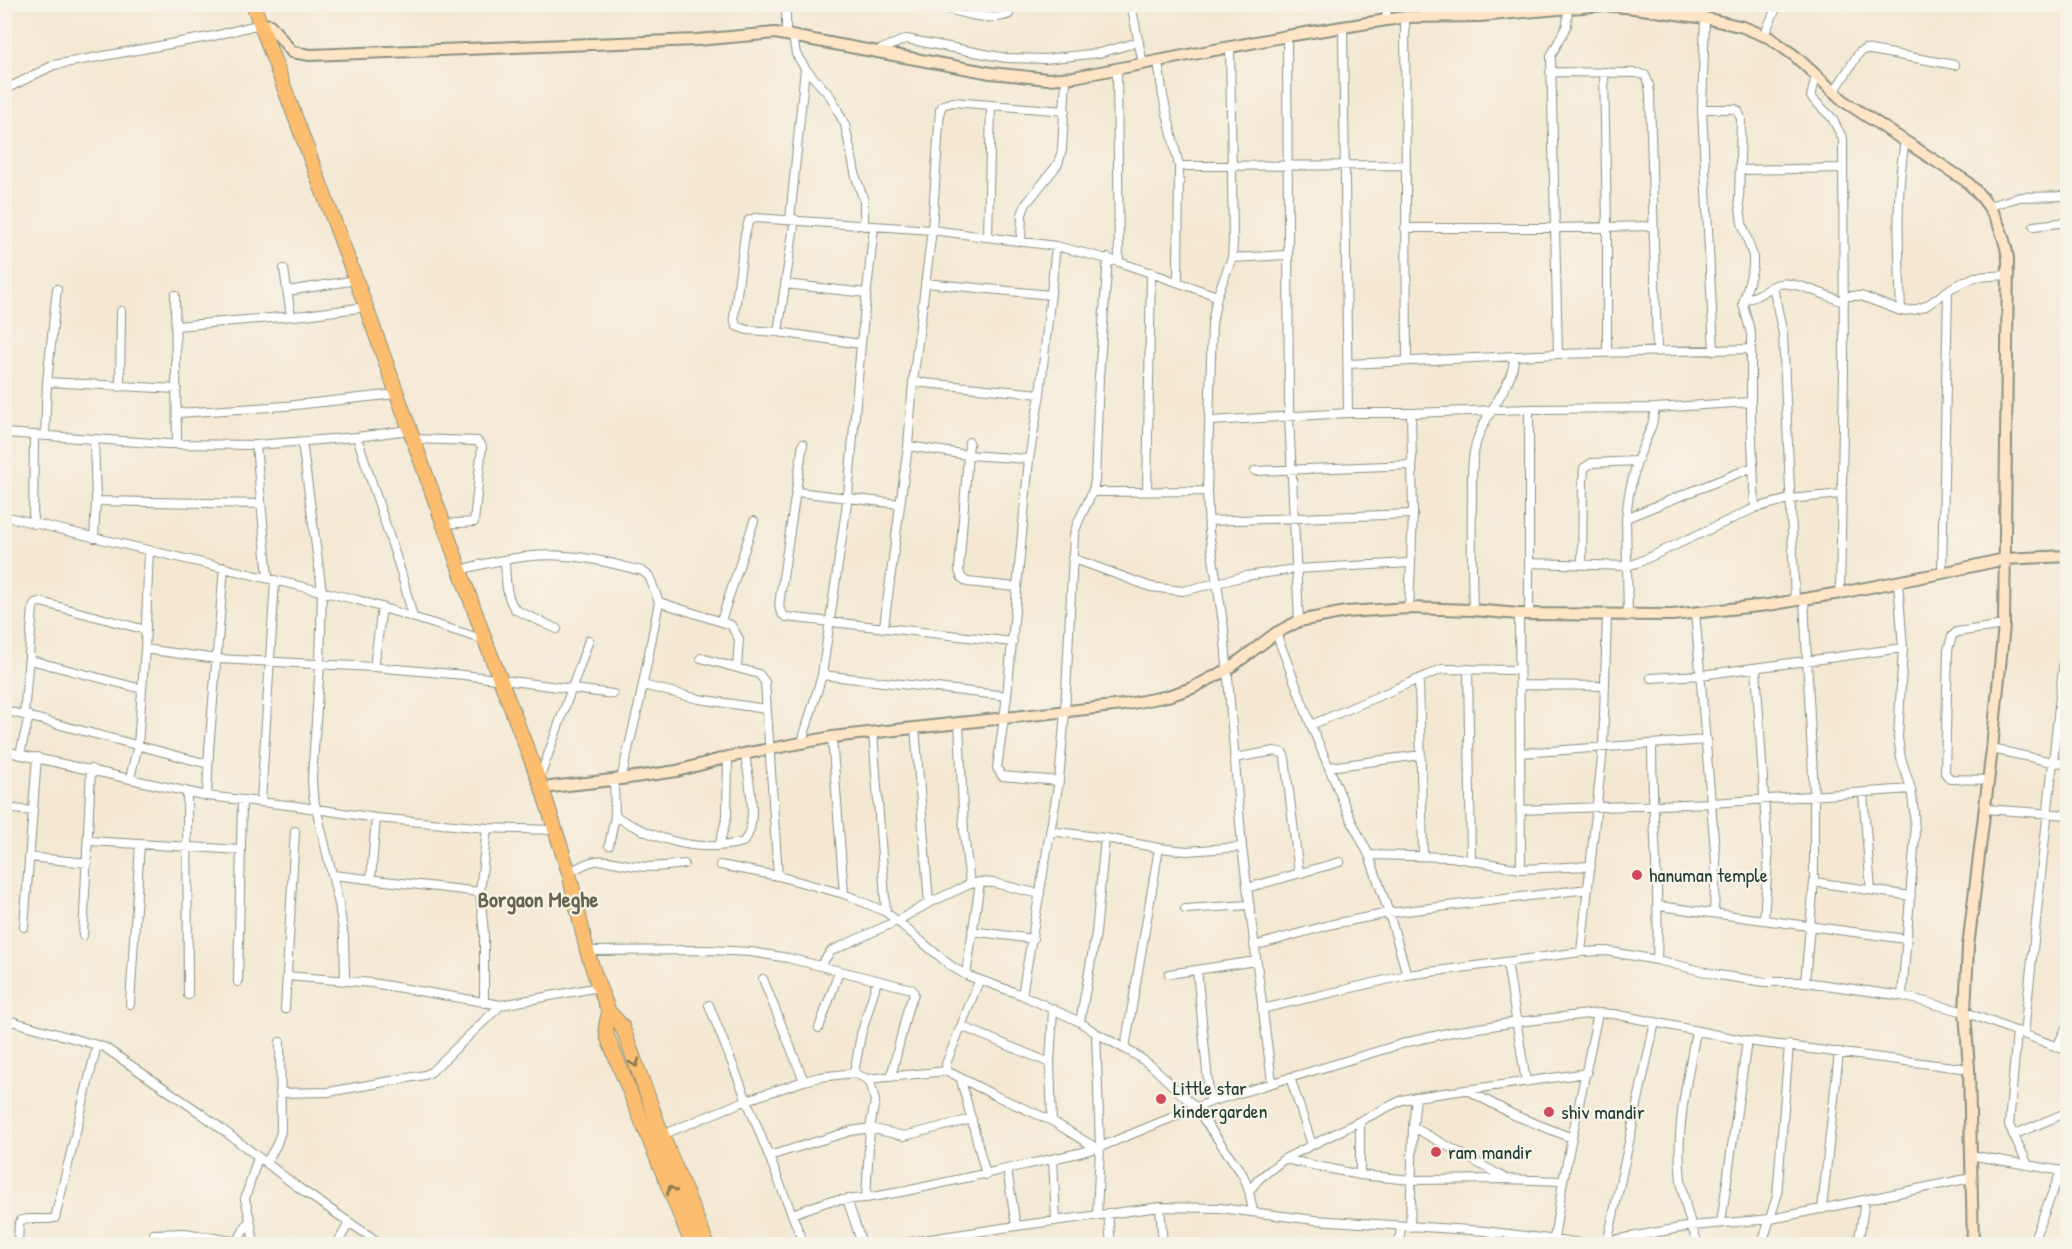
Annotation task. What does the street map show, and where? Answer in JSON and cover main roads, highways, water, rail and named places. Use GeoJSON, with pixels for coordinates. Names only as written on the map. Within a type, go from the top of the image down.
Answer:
{"type":"FeatureCollection","features":[{"type":"Feature","properties":{"kind":"highway"},"geometry":{"type":"LineString","coordinates":[[253,4],[356,280],[485,640],[541,784],[569,873],[587,951],[599,987],[609,1012],[622,1026],[662,1135],[707,1245]]}},
{"type":"Feature","properties":{"kind":"highway"},"geometry":{"type":"LineString","coordinates":[[609,1012],[606,1026],[607,1036],[692,1245]]}},
{"type":"Feature","properties":{"kind":"place","name":"hanuman temple"},"geometry":{"type":"Point","coordinates":[1637,875]}},
{"type":"Feature","properties":{"kind":"place","name":"Little star kindergarden"},"geometry":{"type":"Point","coordinates":[1161,1099]}},
{"type":"Feature","properties":{"kind":"place","name":"shiv mandir"},"geometry":{"type":"Point","coordinates":[1549,1112]}},
{"type":"Feature","properties":{"kind":"place","name":"ram mandir"},"geometry":{"type":"Point","coordinates":[1436,1152]}},
{"type":"Feature","properties":{"kind":"district","name":"Borgaon Meghe"},"geometry":{"type":"Point","coordinates":[538,899]}}]}
